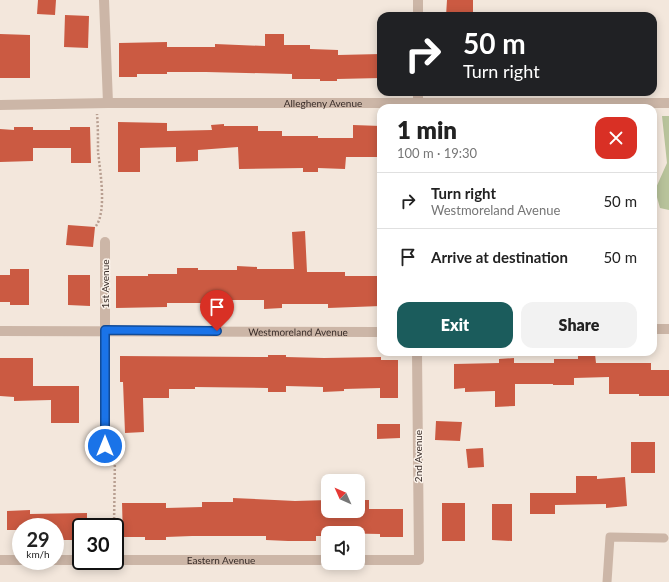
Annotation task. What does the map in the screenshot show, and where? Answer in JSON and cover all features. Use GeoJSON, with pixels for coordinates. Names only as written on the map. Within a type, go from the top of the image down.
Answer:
{"type":"FeatureCollection","features":[{"type":"Feature","properties":{"kind":"street"},"geometry":{"type":"LineString","coordinates":[[104,0],[108,103]]}},
{"type":"Feature","properties":{"kind":"street"},"geometry":{"type":"LineString","coordinates":[[418,0],[418,12]]}},
{"type":"Feature","properties":{"kind":"street","name":"Allegheny Avenue"},"geometry":{"type":"LineString","coordinates":[[0,105],[108,103],[377,106]]}},
{"type":"Feature","properties":{"kind":"street","name":"Allegheny Avenue"},"geometry":{"type":"LineString","coordinates":[[585,104],[669,103]]}},
{"type":"Feature","properties":{"kind":"street","name":"1st Avenue"},"geometry":{"type":"LineString","coordinates":[[105,242],[105,446]]}},
{"type":"Feature","properties":{"kind":"street"},"geometry":{"type":"LineString","coordinates":[[657,329],[669,329]]}},
{"type":"Feature","properties":{"kind":"street","name":"Westmoreland Avenue"},"geometry":{"type":"LineString","coordinates":[[0,330],[377,332]]}},
{"type":"Feature","properties":{"kind":"street","name":"2nd Avenue"},"geometry":{"type":"LineString","coordinates":[[365,560],[419,560],[418,356]]}},
{"type":"Feature","properties":{"kind":"street"},"geometry":{"type":"LineString","coordinates":[[0,560],[12,560]]}},
{"type":"Feature","properties":{"kind":"street","name":"Eastern Avenue"},"geometry":{"type":"LineString","coordinates":[[124,560],[321,560]]}},
{"type":"Feature","properties":{"kind":"lane"},"geometry":{"type":"LineString","coordinates":[[607,582],[610,537],[664,538]]}},
{"type":"Feature","properties":{"kind":"path"},"geometry":{"type":"LineString","coordinates":[[96,226],[100,220],[102,197],[98,150],[97,103]]}},
{"type":"Feature","properties":{"kind":"path"},"geometry":{"type":"LineString","coordinates":[[105,446],[115,446],[114,518]]}},
{"type":"Feature","properties":{"kind":"green space"},"geometry":{"type":"Polygon","coordinates":[[[662,116],[669,116],[669,210],[660,208],[657,197],[657,186],[667,163],[662,116]]]}},
{"type":"Feature","properties":{"kind":"building"},"geometry":{"type":"Polygon","coordinates":[[[38,0],[56,0],[55,15],[37,14],[38,0]]]}},
{"type":"Feature","properties":{"kind":"building"},"geometry":{"type":"Polygon","coordinates":[[[447,0],[473,0],[473,12],[446,12],[447,0]]]}},
{"type":"Feature","properties":{"kind":"building"},"geometry":{"type":"Polygon","coordinates":[[[65,15],[89,16],[88,48],[64,47],[65,15]]]}},
{"type":"Feature","properties":{"kind":"building"},"geometry":{"type":"Polygon","coordinates":[[[0,34],[30,35],[30,78],[0,78],[0,34]]]}},
{"type":"Feature","properties":{"kind":"building"},"geometry":{"type":"Polygon","coordinates":[[[265,34],[284,34],[284,45],[310,45],[310,49],[338,50],[338,55],[377,54],[377,78],[320,81],[320,79],[292,79],[292,74],[206,72],[167,72],[167,74],[137,74],[137,77],[119,77],[119,43],[167,42],[167,47],[215,47],[215,44],[265,46],[265,34]]]}},
{"type":"Feature","properties":{"kind":"building"},"geometry":{"type":"Polygon","coordinates":[[[118,122],[167,123],[167,131],[212,130],[211,125],[224,124],[224,126],[258,126],[258,131],[282,131],[282,136],[318,136],[318,138],[353,138],[353,125],[377,126],[377,157],[346,157],[345,169],[318,168],[318,172],[303,172],[303,168],[239,169],[238,147],[198,150],[198,161],[176,162],[176,147],[140,148],[140,172],[118,172],[118,122]]]}},
{"type":"Feature","properties":{"kind":"building"},"geometry":{"type":"Polygon","coordinates":[[[14,127],[33,127],[33,130],[70,130],[70,127],[90,127],[91,163],[71,163],[71,148],[33,148],[33,161],[0,162],[0,129],[14,130],[14,127]]]}},
{"type":"Feature","properties":{"kind":"building"},"geometry":{"type":"Polygon","coordinates":[[[68,225],[95,227],[93,247],[66,245],[68,225]]]}},
{"type":"Feature","properties":{"kind":"building"},"geometry":{"type":"Polygon","coordinates":[[[305,231],[307,272],[345,272],[345,276],[377,276],[377,306],[328,308],[328,304],[282,304],[282,308],[264,309],[264,300],[223,300],[223,306],[206,306],[206,303],[167,303],[167,307],[116,308],[116,276],[177,274],[177,268],[198,268],[198,270],[237,270],[237,266],[257,267],[257,269],[294,269],[292,232],[305,231]]]}},
{"type":"Feature","properties":{"kind":"building"},"geometry":{"type":"Polygon","coordinates":[[[10,269],[29,269],[29,305],[10,305],[10,302],[0,302],[0,275],[10,275],[10,269]]]}},
{"type":"Feature","properties":{"kind":"building"},"geometry":{"type":"Polygon","coordinates":[[[68,275],[90,275],[90,306],[68,305],[68,275]]]}},
{"type":"Feature","properties":{"kind":"building"},"geometry":{"type":"Polygon","coordinates":[[[268,355],[324,358],[381,357],[381,360],[398,360],[398,398],[380,398],[380,388],[344,389],[344,391],[323,392],[323,387],[286,386],[286,392],[268,392],[268,388],[195,387],[195,389],[169,389],[169,398],[143,398],[144,432],[125,433],[123,382],[120,382],[120,356],[268,357],[268,355]]]}},
{"type":"Feature","properties":{"kind":"building"},"geometry":{"type":"Polygon","coordinates":[[[578,356],[595,356],[596,363],[651,363],[651,370],[669,370],[669,396],[609,394],[609,377],[574,378],[574,385],[515,384],[515,406],[495,407],[495,391],[465,392],[465,388],[454,389],[454,364],[499,363],[499,359],[514,358],[514,363],[554,363],[554,359],[578,359],[578,356]]]}},
{"type":"Feature","properties":{"kind":"building"},"geometry":{"type":"Polygon","coordinates":[[[0,358],[33,358],[33,386],[79,386],[79,423],[51,423],[51,400],[14,401],[14,397],[0,396],[0,358]]]}},
{"type":"Feature","properties":{"kind":"building"},"geometry":{"type":"Polygon","coordinates":[[[436,421],[462,422],[460,441],[435,440],[436,421]]]}},
{"type":"Feature","properties":{"kind":"building"},"geometry":{"type":"Polygon","coordinates":[[[377,424],[400,424],[400,438],[377,439],[377,424]]]}},
{"type":"Feature","properties":{"kind":"building"},"geometry":{"type":"Polygon","coordinates":[[[631,442],[655,442],[655,473],[631,473],[631,442]]]}},
{"type":"Feature","properties":{"kind":"building"},"geometry":{"type":"Polygon","coordinates":[[[483,448],[484,467],[468,468],[466,449],[483,448]]]}},
{"type":"Feature","properties":{"kind":"building"},"geometry":{"type":"Polygon","coordinates":[[[576,476],[597,476],[597,479],[625,477],[627,506],[606,508],[606,504],[555,505],[555,514],[530,514],[530,493],[576,493],[576,476]]]}},
{"type":"Feature","properties":{"kind":"building"},"geometry":{"type":"Polygon","coordinates":[[[233,498],[295,501],[321,500],[321,518],[365,518],[365,500],[369,500],[369,509],[403,509],[403,537],[380,537],[380,534],[365,534],[365,526],[321,526],[321,536],[316,536],[316,541],[266,540],[266,536],[166,537],[166,540],[145,540],[145,537],[124,537],[122,503],[166,503],[166,508],[202,507],[202,502],[233,502],[233,498]]]}},
{"type":"Feature","properties":{"kind":"building"},"geometry":{"type":"Polygon","coordinates":[[[442,503],[465,503],[465,541],[442,541],[442,503]]]}},
{"type":"Feature","properties":{"kind":"building"},"geometry":{"type":"Polygon","coordinates":[[[492,504],[512,504],[512,541],[492,540],[492,504]]]}},
{"type":"Feature","properties":{"kind":"building"},"geometry":{"type":"Polygon","coordinates":[[[30,510],[30,514],[87,513],[87,518],[72,518],[72,540],[64,540],[64,518],[12,518],[12,530],[7,530],[7,511],[30,510]]]}},
{"type":"Feature","properties":{"kind":"route"},"geometry":{"type":"LineString","coordinates":[[105,446],[105,330],[217,331]]}}]}
